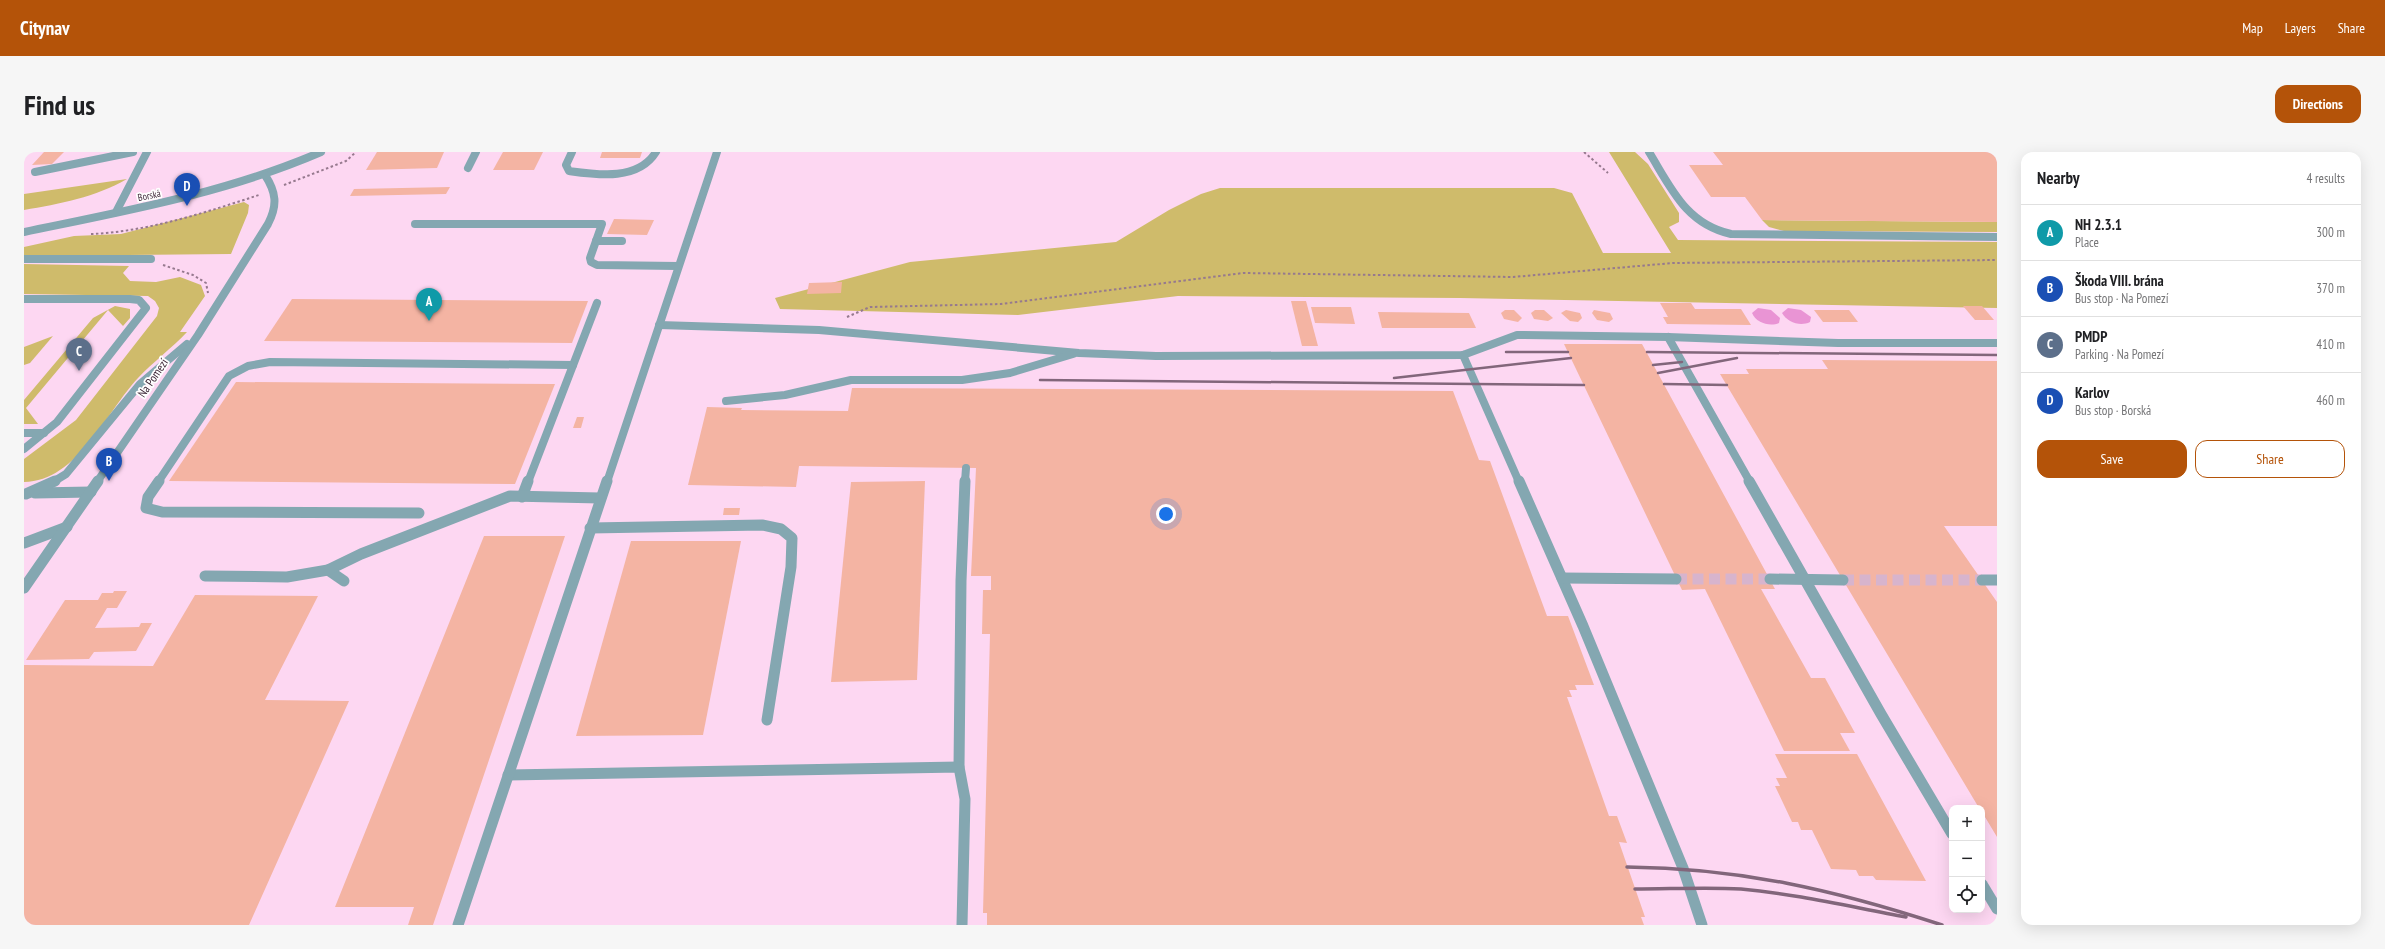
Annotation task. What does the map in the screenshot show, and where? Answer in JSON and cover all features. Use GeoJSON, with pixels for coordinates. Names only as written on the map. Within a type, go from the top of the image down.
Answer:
{"type":"FeatureCollection","features":[{"type":"Feature","properties":{"kind":"street"},"geometry":{"type":"LineString","coordinates":[[35,172],[133,152]]}},
{"type":"Feature","properties":{"kind":"street"},"geometry":{"type":"LineString","coordinates":[[116,212],[147,152]]}},
{"type":"Feature","properties":{"kind":"street","name":"Borská"},"geometry":{"type":"LineString","coordinates":[[24,232],[201,194],[265,176],[321,152]]}},
{"type":"Feature","properties":{"kind":"street"},"geometry":{"type":"LineString","coordinates":[[468,168],[476,152]]}},
{"type":"Feature","properties":{"kind":"street"},"geometry":{"type":"LineString","coordinates":[[572,152],[566,165],[569,171],[582,173],[633,172],[646,167],[653,160],[656,152]]}},
{"type":"Feature","properties":{"kind":"street"},"geometry":{"type":"LineString","coordinates":[[458,925],[716,152]]}},
{"type":"Feature","properties":{"kind":"street"},"geometry":{"type":"LineString","coordinates":[[1648,152],[1689,215],[1703,226],[1717,232],[1731,234],[1997,237]]}},
{"type":"Feature","properties":{"kind":"street"},"geometry":{"type":"LineString","coordinates":[[265,176],[274,188]]}},
{"type":"Feature","properties":{"kind":"street","name":"Na Pomezí"},"geometry":{"type":"LineString","coordinates":[[24,588],[198,335],[271,220],[275,209],[274,188]]}},
{"type":"Feature","properties":{"kind":"street"},"geometry":{"type":"LineString","coordinates":[[415,224],[602,224],[590,258],[591,262],[597,265],[678,266]]}},
{"type":"Feature","properties":{"kind":"street"},"geometry":{"type":"LineString","coordinates":[[596,242],[622,241]]}},
{"type":"Feature","properties":{"kind":"street"},"geometry":{"type":"LineString","coordinates":[[24,259],[150,259]]}},
{"type":"Feature","properties":{"kind":"street"},"geometry":{"type":"LineString","coordinates":[[24,299],[130,299],[139,300],[146,308],[145,312],[56,422],[24,449]]}},
{"type":"Feature","properties":{"kind":"street"},"geometry":{"type":"LineString","coordinates":[[522,497],[597,303]]}},
{"type":"Feature","properties":{"kind":"street"},"geometry":{"type":"LineString","coordinates":[[659,326],[819,330],[1079,353],[1156,356],[1463,355],[1518,335],[1668,337],[1838,343],[1997,344]]}},
{"type":"Feature","properties":{"kind":"street"},"geometry":{"type":"LineString","coordinates":[[25,494],[43,488],[66,474],[140,384],[198,335]]}},
{"type":"Feature","properties":{"kind":"street"},"geometry":{"type":"LineString","coordinates":[[1668,337],[1881,714],[1949,829]]}},
{"type":"Feature","properties":{"kind":"street"},"geometry":{"type":"LineString","coordinates":[[726,401],[785,395],[851,380],[962,380],[1010,373],[1079,353]]}},
{"type":"Feature","properties":{"kind":"street"},"geometry":{"type":"LineString","coordinates":[[1463,355],[1562,578],[1683,868],[1702,925]]}},
{"type":"Feature","properties":{"kind":"street"},"geometry":{"type":"LineString","coordinates":[[419,512],[162,512],[146,508],[148,497],[229,376],[248,366],[270,362],[573,365]]}},
{"type":"Feature","properties":{"kind":"street"},"geometry":{"type":"LineString","coordinates":[[24,433],[44,433]]}},
{"type":"Feature","properties":{"kind":"street"},"geometry":{"type":"LineString","coordinates":[[962,925],[966,799],[959,767],[961,581],[966,468]]}},
{"type":"Feature","properties":{"kind":"street"},"geometry":{"type":"LineString","coordinates":[[25,494],[91,492]]}},
{"type":"Feature","properties":{"kind":"street"},"geometry":{"type":"LineString","coordinates":[[205,576],[287,577],[328,570],[361,554],[510,496],[600,498]]}},
{"type":"Feature","properties":{"kind":"street"},"geometry":{"type":"LineString","coordinates":[[590,528],[762,525],[781,529],[792,538],[791,567],[767,720]]}},
{"type":"Feature","properties":{"kind":"street"},"geometry":{"type":"LineString","coordinates":[[24,543],[67,527]]}},
{"type":"Feature","properties":{"kind":"street"},"geometry":{"type":"LineString","coordinates":[[328,570],[344,581]]}},
{"type":"Feature","properties":{"kind":"street"},"geometry":{"type":"LineString","coordinates":[[1562,578],[1676,579]]}},
{"type":"Feature","properties":{"kind":"street"},"geometry":{"type":"LineString","coordinates":[[1770,579],[1843,580]]}},
{"type":"Feature","properties":{"kind":"street"},"geometry":{"type":"LineString","coordinates":[[1982,580],[1997,580]]}},
{"type":"Feature","properties":{"kind":"street"},"geometry":{"type":"LineString","coordinates":[[508,775],[959,767]]}},
{"type":"Feature","properties":{"kind":"street"},"geometry":{"type":"LineString","coordinates":[[1985,889],[1997,909]]}},
{"type":"Feature","properties":{"kind":"path"},"geometry":{"type":"LineString","coordinates":[[85,234],[118,233],[223,207],[346,161],[356,152]]}},
{"type":"Feature","properties":{"kind":"path"},"geometry":{"type":"LineString","coordinates":[[1584,152],[1608,173]]}},
{"type":"Feature","properties":{"kind":"path"},"geometry":{"type":"LineString","coordinates":[[150,259],[173,269],[193,275],[206,284],[208,296]]}},
{"type":"Feature","properties":{"kind":"path"},"geometry":{"type":"LineString","coordinates":[[819,330],[870,307],[1001,304],[1243,273],[1513,277],[1673,263],[1997,260]]}},
{"type":"Feature","properties":{"kind":"shaded area"},"geometry":{"type":"Polygon","coordinates":[[[1609,152],[1635,152],[1648,164],[1679,213],[1679,222],[1669,227],[1678,240],[1997,242],[1997,308],[1460,298],[1178,296],[1018,315],[780,309],[775,298],[910,262],[1116,242],[1169,210],[1201,194],[1220,188],[1554,188],[1572,193],[1603,253],[1671,253],[1609,152]]]}},
{"type":"Feature","properties":{"kind":"shaded area"},"geometry":{"type":"Polygon","coordinates":[[[127,179],[103,191],[90,195],[24,210],[24,194],[127,179]]]}},
{"type":"Feature","properties":{"kind":"shaded area"},"geometry":{"type":"Polygon","coordinates":[[[244,202],[249,205],[248,213],[231,254],[24,256],[24,247],[74,236],[121,234],[244,202]]]}},
{"type":"Feature","properties":{"kind":"shaded area"},"geometry":{"type":"Polygon","coordinates":[[[1762,220],[1997,222],[1997,232],[1784,231],[1769,227],[1762,220]]]}},
{"type":"Feature","properties":{"kind":"shaded area"},"geometry":{"type":"Polygon","coordinates":[[[24,264],[129,266],[123,273],[130,281],[156,282],[180,277],[201,285],[205,296],[180,332],[187,332],[138,378],[102,426],[75,458],[60,470],[43,479],[24,482],[24,459],[76,420],[157,316],[159,308],[155,301],[148,296],[24,294],[24,264]]]}},
{"type":"Feature","properties":{"kind":"shaded area"},"geometry":{"type":"Polygon","coordinates":[[[115,306],[130,309],[130,318],[123,326],[108,310],[26,408],[38,424],[24,424],[24,400],[93,318],[115,306]]]}},
{"type":"Feature","properties":{"kind":"shaded area"},"geometry":{"type":"Polygon","coordinates":[[[1758,308],[1771,310],[1780,318],[1779,323],[1772,325],[1760,322],[1752,313],[1758,308]]]}},
{"type":"Feature","properties":{"kind":"shaded area"},"geometry":{"type":"Polygon","coordinates":[[[1788,308],[1801,310],[1811,317],[1810,322],[1798,324],[1790,321],[1782,313],[1788,308]]]}},
{"type":"Feature","properties":{"kind":"shaded area"},"geometry":{"type":"Polygon","coordinates":[[[53,336],[30,363],[24,365],[24,347],[53,336]]]}},
{"type":"Feature","properties":{"kind":"building"},"geometry":{"type":"Polygon","coordinates":[[[44,152],[64,152],[52,164],[32,165],[44,152]]]}},
{"type":"Feature","properties":{"kind":"building"},"geometry":{"type":"Polygon","coordinates":[[[377,152],[444,152],[437,168],[366,170],[377,152]]]}},
{"type":"Feature","properties":{"kind":"building"},"geometry":{"type":"Polygon","coordinates":[[[503,152],[543,152],[534,170],[493,170],[503,152]]]}},
{"type":"Feature","properties":{"kind":"building"},"geometry":{"type":"Polygon","coordinates":[[[602,152],[642,152],[640,158],[600,158],[602,152]]]}},
{"type":"Feature","properties":{"kind":"building"},"geometry":{"type":"Polygon","coordinates":[[[1713,152],[1997,152],[1997,222],[1762,220],[1745,197],[1711,197],[1689,165],[1723,165],[1713,152]]]}},
{"type":"Feature","properties":{"kind":"building"},"geometry":{"type":"Polygon","coordinates":[[[450,187],[446,194],[350,196],[354,189],[450,187]]]}},
{"type":"Feature","properties":{"kind":"building"},"geometry":{"type":"Polygon","coordinates":[[[614,219],[654,220],[647,235],[607,234],[614,219]]]}},
{"type":"Feature","properties":{"kind":"building"},"geometry":{"type":"Polygon","coordinates":[[[842,282],[841,293],[807,294],[809,283],[842,282]]]}},
{"type":"Feature","properties":{"kind":"building"},"geometry":{"type":"Polygon","coordinates":[[[292,299],[588,301],[572,343],[264,341],[292,299]]]}},
{"type":"Feature","properties":{"kind":"building"},"geometry":{"type":"Polygon","coordinates":[[[1291,301],[1306,301],[1318,346],[1302,346],[1291,301]]]}},
{"type":"Feature","properties":{"kind":"building"},"geometry":{"type":"Polygon","coordinates":[[[1660,303],[1691,303],[1695,309],[1741,309],[1751,325],[1667,324],[1663,317],[1668,317],[1660,303]]]}},
{"type":"Feature","properties":{"kind":"building"},"geometry":{"type":"Polygon","coordinates":[[[1963,306],[1982,306],[1994,320],[1975,320],[1963,306]]]}},
{"type":"Feature","properties":{"kind":"building"},"geometry":{"type":"Polygon","coordinates":[[[1311,307],[1351,307],[1355,324],[1315,323],[1311,307]]]}},
{"type":"Feature","properties":{"kind":"building"},"geometry":{"type":"Polygon","coordinates":[[[1505,310],[1514,310],[1522,318],[1518,322],[1504,319],[1501,313],[1505,310]]]}},
{"type":"Feature","properties":{"kind":"building"},"geometry":{"type":"Polygon","coordinates":[[[1535,310],[1544,310],[1553,318],[1548,321],[1534,319],[1531,313],[1535,310]]]}},
{"type":"Feature","properties":{"kind":"building"},"geometry":{"type":"Polygon","coordinates":[[[1566,310],[1580,313],[1582,318],[1578,322],[1570,321],[1561,313],[1566,310]]]}},
{"type":"Feature","properties":{"kind":"building"},"geometry":{"type":"Polygon","coordinates":[[[1594,310],[1610,313],[1613,319],[1609,322],[1597,320],[1592,313],[1594,310]]]}},
{"type":"Feature","properties":{"kind":"building"},"geometry":{"type":"Polygon","coordinates":[[[1814,310],[1849,310],[1858,322],[1823,322],[1814,310]]]}},
{"type":"Feature","properties":{"kind":"building"},"geometry":{"type":"Polygon","coordinates":[[[1378,312],[1469,313],[1476,328],[1382,328],[1378,312]]]}},
{"type":"Feature","properties":{"kind":"building"},"geometry":{"type":"Polygon","coordinates":[[[1564,344],[1642,344],[1775,589],[1761,589],[1811,678],[1825,678],[1855,733],[1840,733],[1850,751],[1784,751],[1705,589],[1682,590],[1564,344]]]}},
{"type":"Feature","properties":{"kind":"building"},"geometry":{"type":"Polygon","coordinates":[[[1822,360],[1997,361],[1997,526],[1944,526],[1997,602],[1997,837],[1985,817],[1985,805],[1977,805],[1720,374],[1749,374],[1746,369],[1828,369],[1822,360]]]}},
{"type":"Feature","properties":{"kind":"building"},"geometry":{"type":"Polygon","coordinates":[[[236,382],[555,384],[515,484],[169,481],[236,382]]]}},
{"type":"Feature","properties":{"kind":"building"},"geometry":{"type":"Polygon","coordinates":[[[852,388],[1453,391],[1479,460],[1490,461],[1547,616],[1568,616],[1594,685],[1575,685],[1577,690],[1569,690],[1572,697],[1567,697],[1609,816],[1617,816],[1627,843],[1619,842],[1645,917],[1641,917],[1644,925],[987,925],[987,913],[983,913],[990,634],[982,634],[983,590],[991,590],[991,576],[971,576],[976,468],[799,466],[796,487],[688,485],[707,407],[742,408],[741,410],[848,411],[852,388]]]}},
{"type":"Feature","properties":{"kind":"building"},"geometry":{"type":"Polygon","coordinates":[[[577,417],[584,417],[581,428],[573,428],[577,417]]]}},
{"type":"Feature","properties":{"kind":"building"},"geometry":{"type":"Polygon","coordinates":[[[925,481],[917,680],[831,682],[851,482],[925,481]]]}},
{"type":"Feature","properties":{"kind":"building"},"geometry":{"type":"Polygon","coordinates":[[[724,508],[740,508],[739,515],[723,515],[724,508]]]}},
{"type":"Feature","properties":{"kind":"building"},"geometry":{"type":"Polygon","coordinates":[[[484,536],[565,536],[433,925],[408,925],[414,907],[335,907],[484,536]]]}},
{"type":"Feature","properties":{"kind":"building"},"geometry":{"type":"Polygon","coordinates":[[[631,541],[741,541],[703,735],[576,736],[631,541]]]}},
{"type":"Feature","properties":{"kind":"building"},"geometry":{"type":"Polygon","coordinates":[[[114,591],[127,591],[117,608],[107,608],[95,628],[139,627],[141,623],[152,623],[136,651],[94,652],[89,659],[26,660],[65,600],[98,600],[102,593],[113,593],[114,591]]]}},
{"type":"Feature","properties":{"kind":"building"},"geometry":{"type":"Polygon","coordinates":[[[195,595],[318,596],[265,700],[349,701],[249,925],[24,925],[24,665],[153,666],[195,595]]]}},
{"type":"Feature","properties":{"kind":"building"},"geometry":{"type":"Polygon","coordinates":[[[1775,754],[1857,754],[1926,881],[1876,880],[1873,876],[1859,876],[1856,870],[1831,869],[1812,830],[1801,830],[1798,822],[1792,822],[1775,786],[1780,786],[1776,778],[1787,778],[1775,754]]]}},
{"type":"Feature","properties":{"kind":"tunnel"},"geometry":{"type":"LineString","coordinates":[[1676,579],[1770,579]]}},
{"type":"Feature","properties":{"kind":"tunnel"},"geometry":{"type":"LineString","coordinates":[[1843,580],[1982,580]]}},
{"type":"Feature","properties":{"kind":"railway"},"geometry":{"type":"LineString","coordinates":[[1506,352],[1568,352]]}},
{"type":"Feature","properties":{"kind":"railway"},"geometry":{"type":"LineString","coordinates":[[1647,352],[1997,355]]}},
{"type":"Feature","properties":{"kind":"railway"},"geometry":{"type":"LineString","coordinates":[[1394,378],[1571,358]]}},
{"type":"Feature","properties":{"kind":"railway"},"geometry":{"type":"LineString","coordinates":[[1658,373],[1737,358]]}},
{"type":"Feature","properties":{"kind":"railway"},"geometry":{"type":"LineString","coordinates":[[1653,365],[1682,362]]}},
{"type":"Feature","properties":{"kind":"railway"},"geometry":{"type":"LineString","coordinates":[[1040,380],[1584,385]]}},
{"type":"Feature","properties":{"kind":"railway"},"geometry":{"type":"LineString","coordinates":[[1664,384],[1727,385]]}},
{"type":"Feature","properties":{"kind":"railway"},"geometry":{"type":"LineString","coordinates":[[1627,867],[1669,868],[1787,883],[1864,901],[1942,925]]}},
{"type":"Feature","properties":{"kind":"railway"},"geometry":{"type":"LineString","coordinates":[[1635,889],[1701,888],[1762,891],[1803,897],[1906,917]]}},
{"type":"Feature","properties":{"kind":"place","name":"Karlov"},"geometry":{"type":"Point","coordinates":[187,206]}},
{"type":"Feature","properties":{"kind":"place","name":"NH 2.3.1"},"geometry":{"type":"Point","coordinates":[429,321]}},
{"type":"Feature","properties":{"kind":"place","name":"PMDP"},"geometry":{"type":"Point","coordinates":[79,371]}},
{"type":"Feature","properties":{"kind":"place","name":"Škoda VIII. brána"},"geometry":{"type":"Point","coordinates":[109,481]}}]}
